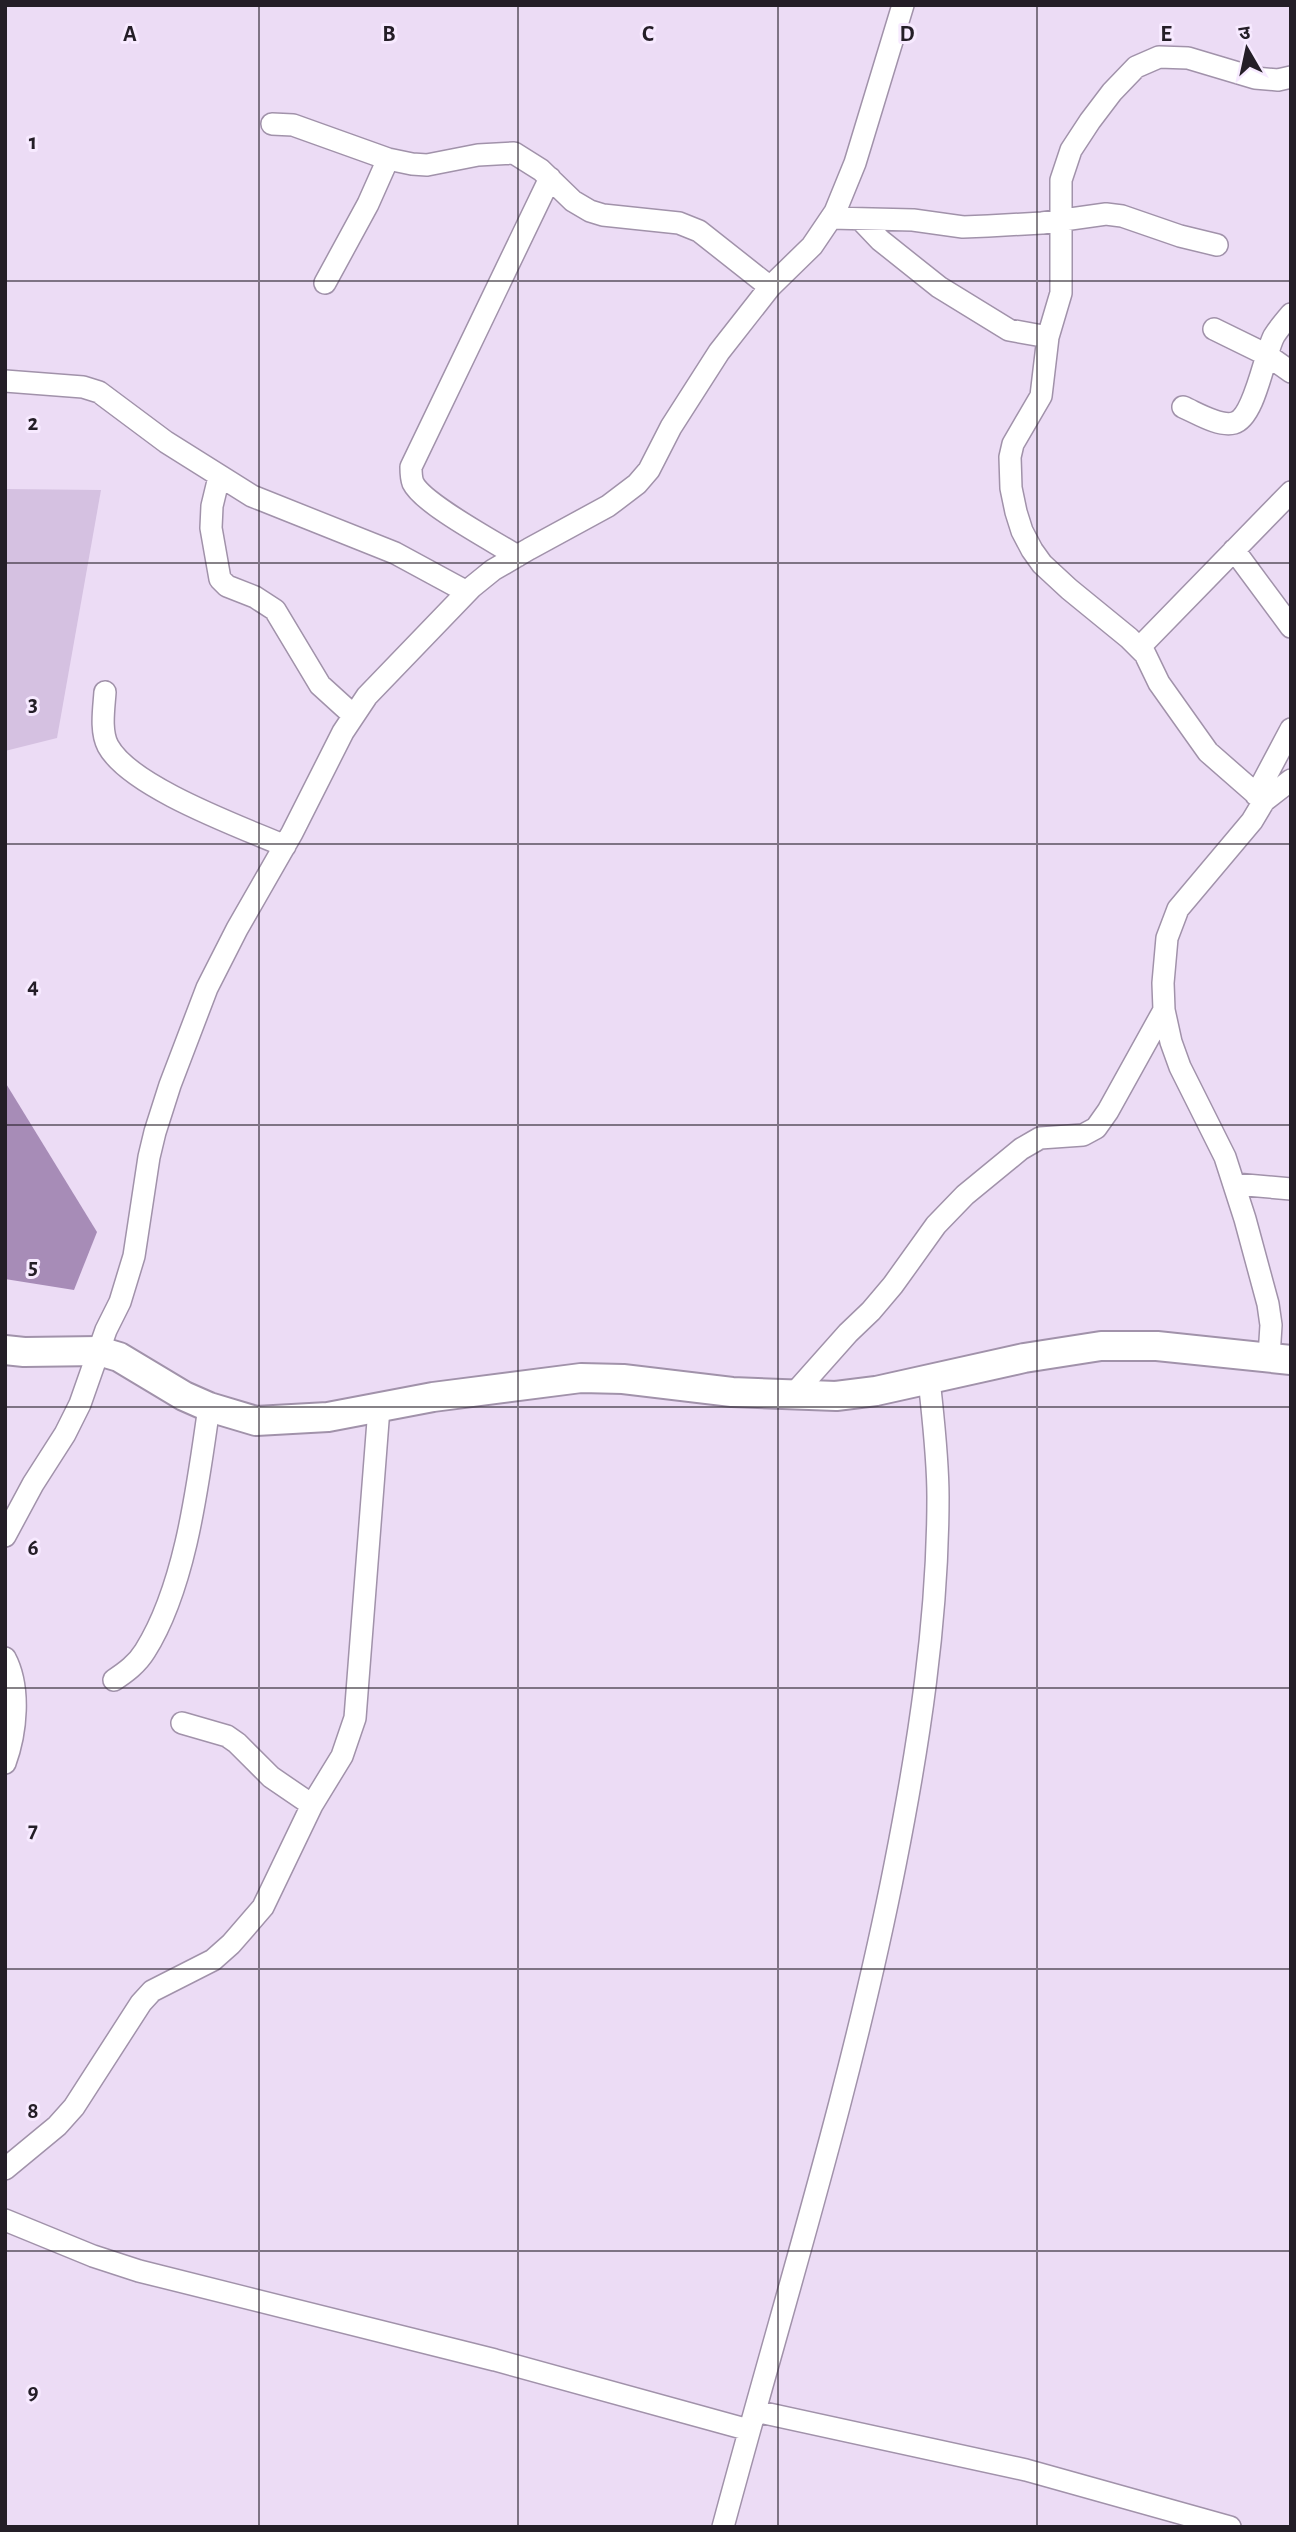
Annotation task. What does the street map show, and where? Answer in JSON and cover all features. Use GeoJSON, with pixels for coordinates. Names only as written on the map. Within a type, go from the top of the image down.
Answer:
{"type":"FeatureCollection","features":[{"type":"Feature","properties":{"kind":"street"},"geometry":{"type":"LineString","coordinates":[[5,1536],[80,1404],[129,1273],[149,1157],[170,1085],[207,988],[232,937],[285,846],[343,732],[388,674],[467,592],[493,570],[608,506],[637,484],[649,470],[671,427],[713,361],[770,287],[812,246],[831,218],[855,163],[903,5]]}},
{"type":"Feature","properties":{"kind":"street"},"geometry":{"type":"LineString","coordinates":[[1260,798],[1208,752],[1159,683],[1145,654],[1042,564],[1022,531],[1016,512],[1010,467],[1013,444],[1038,402],[1048,337],[1061,293],[1061,180],[1071,150],[1112,92],[1136,67],[1159,57],[1201,62],[1237,75],[1255,78],[1278,80],[1291,77]]}},
{"type":"Feature","properties":{"kind":"street"},"geometry":{"type":"LineString","coordinates":[[272,124],[293,125],[388,159],[412,164],[427,165],[478,155],[514,153],[526,159],[573,201],[590,211],[603,215],[679,223],[699,230],[770,287]]}},
{"type":"Feature","properties":{"kind":"street"},"geometry":{"type":"LineString","coordinates":[[325,284],[368,204],[388,159]]}},
{"type":"Feature","properties":{"kind":"street"},"geometry":{"type":"LineString","coordinates":[[517,556],[420,492],[413,483],[411,467],[550,178]]}},
{"type":"Feature","properties":{"kind":"street"},"geometry":{"type":"LineString","coordinates":[[831,218],[913,220],[963,227],[1106,214],[1122,216],[1217,245]]}},
{"type":"Feature","properties":{"kind":"street"},"geometry":{"type":"LineString","coordinates":[[861,220],[880,240],[939,287],[1009,330],[1048,337]]}},
{"type":"Feature","properties":{"kind":"street"},"geometry":{"type":"LineString","coordinates":[[1183,407],[1222,423],[1234,423],[1242,418],[1250,407],[1274,336],[1291,314]]}},
{"type":"Feature","properties":{"kind":"street"},"geometry":{"type":"LineString","coordinates":[[1214,329],[1267,355],[1291,372]]}},
{"type":"Feature","properties":{"kind":"street"},"geometry":{"type":"LineString","coordinates":[[5,382],[83,387],[99,392],[166,442],[252,496],[396,552],[467,592]]}},
{"type":"Feature","properties":{"kind":"street"},"geometry":{"type":"LineString","coordinates":[[219,477],[212,506],[211,528],[220,579],[227,586],[255,597],[275,610],[320,685],[354,715]]}},
{"type":"Feature","properties":{"kind":"street"},"geometry":{"type":"LineString","coordinates":[[1139,648],[1291,492]]}},
{"type":"Feature","properties":{"kind":"street"},"geometry":{"type":"LineString","coordinates":[[1234,550],[1291,627]]}},
{"type":"Feature","properties":{"kind":"street"},"geometry":{"type":"LineString","coordinates":[[104,692],[106,743],[124,765],[158,789],[285,846]]}},
{"type":"Feature","properties":{"kind":"street"},"geometry":{"type":"LineString","coordinates":[[5,1350],[99,1351],[119,1357],[184,1396],[209,1407],[256,1421],[328,1417],[447,1395],[581,1378],[623,1379],[792,1396],[849,1394],[1024,1357],[1101,1346],[1157,1346],[1280,1358],[1235,1184],[1225,1157],[1180,1067],[1164,1010],[1164,955],[1178,909],[1252,821],[1291,729]]}},
{"type":"Feature","properties":{"kind":"street"},"geometry":{"type":"LineString","coordinates":[[1260,798],[1291,780]]}},
{"type":"Feature","properties":{"kind":"street"},"geometry":{"type":"LineString","coordinates":[[792,1396],[871,1311],[936,1225],[965,1195],[1021,1149],[1040,1138],[1083,1135],[1096,1128],[1164,1010]]}},
{"type":"Feature","properties":{"kind":"street"},"geometry":{"type":"LineString","coordinates":[[1235,1184],[1291,1189]]}},
{"type":"Feature","properties":{"kind":"street"},"geometry":{"type":"LineString","coordinates":[[723,2527],[874,1970],[905,1818],[922,1715],[935,1588],[938,1484],[929,1379]]}},
{"type":"Feature","properties":{"kind":"street"},"geometry":{"type":"LineString","coordinates":[[114,1680],[129,1670],[145,1652],[178,1573],[196,1497],[209,1407]]}},
{"type":"Feature","properties":{"kind":"street"},"geometry":{"type":"LineString","coordinates":[[5,2169],[57,2126],[74,2107],[141,2003],[152,1991],[213,1960],[231,1944],[263,1907],[312,1805],[342,1756],[355,1718],[379,1408]]}},
{"type":"Feature","properties":{"kind":"street"},"geometry":{"type":"LineString","coordinates":[[5,1658],[13,1679],[14,1703],[12,1744],[5,1763]]}},
{"type":"Feature","properties":{"kind":"street"},"geometry":{"type":"LineString","coordinates":[[182,1723],[227,1736],[271,1777],[312,1805]]}},
{"type":"Feature","properties":{"kind":"street"},"geometry":{"type":"LineString","coordinates":[[5,2220],[93,2256],[139,2271],[752,2421],[1026,2470],[1230,2527]]}},
{"type":"Feature","properties":{"kind":"shaded area"},"geometry":{"type":"Polygon","coordinates":[[[5,489],[101,490],[57,738],[5,751],[5,489]]]}},
{"type":"Feature","properties":{"kind":"shaded area"},"geometry":{"type":"Polygon","coordinates":[[[5,1082],[97,1232],[74,1290],[5,1279],[5,1082]]]}}]}
